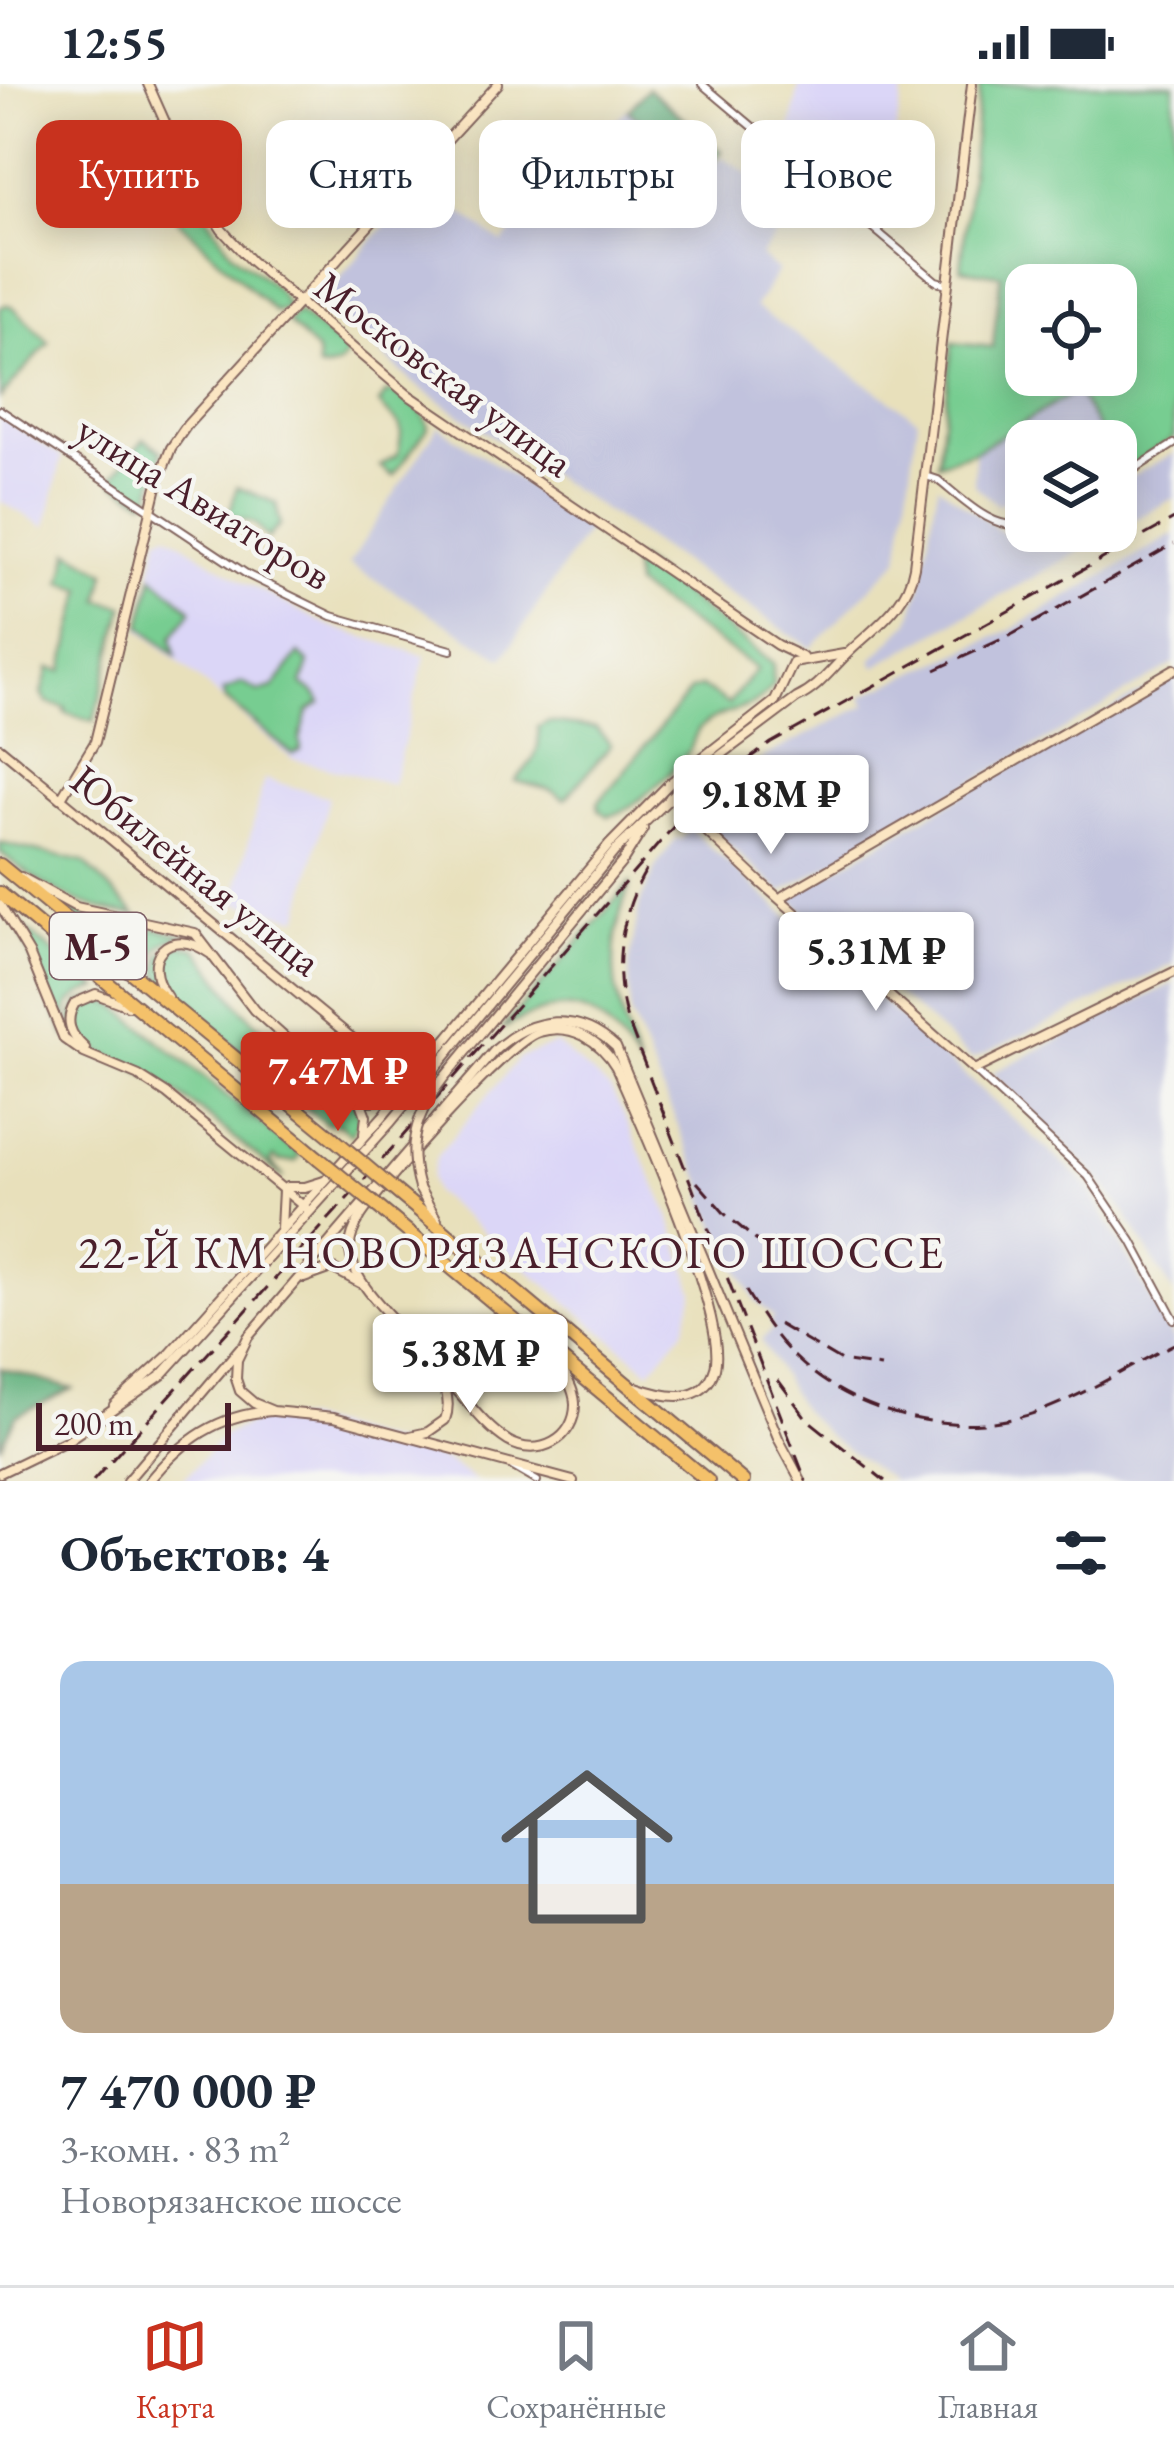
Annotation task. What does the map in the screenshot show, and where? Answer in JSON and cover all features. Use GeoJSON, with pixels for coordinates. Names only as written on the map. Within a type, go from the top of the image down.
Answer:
{"type":"FeatureCollection","features":[{"type":"Feature","properties":{"kind":"highway","name":"М-5"},"geometry":{"type":"LineString","coordinates":[[2,866],[743,1481]]}},
{"type":"Feature","properties":{"kind":"highway","name":"М-5"},"geometry":{"type":"LineString","coordinates":[[0,893],[708,1481]]}},
{"type":"Feature","properties":{"kind":"main road","name":"Московская улица"},"geometry":{"type":"LineString","coordinates":[[148,84],[194,187],[222,230],[298,302],[407,394],[777,645],[807,658]]}},
{"type":"Feature","properties":{"kind":"main road"},"geometry":{"type":"LineString","coordinates":[[62,798],[95,742],[164,463],[177,437],[498,84]]}},
{"type":"Feature","properties":{"kind":"main road"},"geometry":{"type":"LineString","coordinates":[[0,1474],[40,1457],[149,1387],[653,812],[821,682],[904,596],[912,577],[972,84]]}},
{"type":"Feature","properties":{"kind":"main road"},"geometry":{"type":"LineString","coordinates":[[777,645],[795,690],[808,693]]}},
{"type":"Feature","properties":{"kind":"main road"},"geometry":{"type":"LineString","coordinates":[[187,1343],[280,1230],[307,1209],[362,1139],[387,1119],[400,1096],[609,844],[670,783],[776,701],[793,663],[850,652]]}},
{"type":"Feature","properties":{"kind":"main road"},"geometry":{"type":"LineString","coordinates":[[807,658],[822,670],[821,682]]}},
{"type":"Feature","properties":{"kind":"main road"},"geometry":{"type":"LineString","coordinates":[[783,896],[1174,669]]}},
{"type":"Feature","properties":{"kind":"main road","name":"Юбилейная улица"},"geometry":{"type":"LineString","coordinates":[[0,748],[409,1085]]}},
{"type":"Feature","properties":{"kind":"main road"},"geometry":{"type":"LineString","coordinates":[[670,797],[974,1070],[1174,972]]}},
{"type":"Feature","properties":{"kind":"main road","name":"М-5"},"geometry":{"type":"LineString","coordinates":[[444,1232],[419,1188],[412,1156],[416,1121],[435,1089],[623,861],[653,812]]}},
{"type":"Feature","properties":{"kind":"main road"},"geometry":{"type":"LineString","coordinates":[[730,852],[809,924]]}},
{"type":"Feature","properties":{"kind":"main road","name":"М-5"},"geometry":{"type":"LineString","coordinates":[[2,866],[76,907],[195,933],[254,1010],[329,1077],[358,1096]]}},
{"type":"Feature","properties":{"kind":"main road","name":"М-5"},"geometry":{"type":"LineString","coordinates":[[0,905],[29,953],[57,1028],[72,1046],[139,1076],[166,1094],[307,1209]]}},
{"type":"Feature","properties":{"kind":"main road","name":"М-5"},"geometry":{"type":"LineString","coordinates":[[192,1024],[161,989],[155,961],[166,946],[178,941],[194,943],[215,957]]}},
{"type":"Feature","properties":{"kind":"main road","name":"М-5"},"geometry":{"type":"LineString","coordinates":[[101,1059],[74,1037],[69,1022],[75,1003],[88,995],[106,996],[146,1016]]}},
{"type":"Feature","properties":{"kind":"main road"},"geometry":{"type":"LineString","coordinates":[[127,1481],[350,1215],[508,1038],[547,1022],[577,1023],[603,1035],[624,1062],[779,1440],[801,1481]]}},
{"type":"Feature","properties":{"kind":"main road","name":"М-5"},"geometry":{"type":"LineString","coordinates":[[367,1287],[352,1260],[351,1241],[358,1221],[377,1196],[514,1046],[538,1033],[574,1032],[597,1043],[616,1066],[677,1214],[716,1353],[711,1376],[700,1390],[674,1398],[626,1384]]}},
{"type":"Feature","properties":{"kind":"main road"},"geometry":{"type":"LineString","coordinates":[[358,1096],[376,1103],[400,1096]]}},
{"type":"Feature","properties":{"kind":"main road"},"geometry":{"type":"LineString","coordinates":[[358,1096],[366,1116],[362,1139]]}},
{"type":"Feature","properties":{"kind":"main road"},"geometry":{"type":"LineString","coordinates":[[280,1230],[285,1208],[282,1186],[305,1187],[326,1180]]}},
{"type":"Feature","properties":{"kind":"main road"},"geometry":{"type":"LineString","coordinates":[[295,1284],[332,1268],[367,1287],[428,1360],[448,1394],[448,1411],[438,1427],[408,1436]]}},
{"type":"Feature","properties":{"kind":"main road"},"geometry":{"type":"LineString","coordinates":[[248,1337],[237,1360],[237,1385],[246,1398],[273,1411]]}},
{"type":"Feature","properties":{"kind":"main road","name":"М-5"},"geometry":{"type":"LineString","coordinates":[[428,1360],[503,1438],[541,1448],[566,1432],[574,1411],[572,1390],[551,1350]]}},
{"type":"Feature","properties":{"kind":"main road"},"geometry":{"type":"LineString","coordinates":[[148,1481],[188,1439],[208,1427],[273,1411],[322,1414],[573,1481]]}},
{"type":"Feature","properties":{"kind":"street"},"geometry":{"type":"LineString","coordinates":[[702,84],[936,281],[947,284]]}},
{"type":"Feature","properties":{"kind":"street","name":"улица Авиаторов"},"geometry":{"type":"LineString","coordinates":[[0,410],[248,575],[318,610],[378,632],[451,650]]}},
{"type":"Feature","properties":{"kind":"street"},"geometry":{"type":"LineString","coordinates":[[1137,468],[1174,444]]}},
{"type":"Feature","properties":{"kind":"street"},"geometry":{"type":"LineString","coordinates":[[925,476],[938,479],[1005,526]]}},
{"type":"Feature","properties":{"kind":"street"},"geometry":{"type":"LineString","coordinates":[[974,1070],[1088,1176],[1132,1241],[1174,1319]]}},
{"type":"Feature","properties":{"kind":"street"},"geometry":{"type":"LineString","coordinates":[[505,1463],[537,1481]]}},
{"type":"Feature","properties":{"kind":"shaded area"},"geometry":{"type":"Polygon","coordinates":[[[799,84],[905,84],[898,120],[793,120],[799,84]]]}},
{"type":"Feature","properties":{"kind":"shaded area"},"geometry":{"type":"Polygon","coordinates":[[[626,110],[638,120],[617,120],[626,110]]]}},
{"type":"Feature","properties":{"kind":"shaded area"},"geometry":{"type":"Polygon","coordinates":[[[722,157],[741,169],[741,228],[783,228],[760,256],[778,271],[755,307],[918,419],[899,559],[811,648],[417,386],[321,300],[383,228],[455,228],[455,208],[502,243],[516,228],[717,228],[717,163],[722,157]]]}},
{"type":"Feature","properties":{"kind":"shaded area"},"geometry":{"type":"Polygon","coordinates":[[[1068,396],[1079,396],[1093,420],[1027,420],[1068,396]]]}},
{"type":"Feature","properties":{"kind":"shaded area"},"geometry":{"type":"Polygon","coordinates":[[[0,417],[62,457],[46,527],[0,501],[0,417]]]}},
{"type":"Feature","properties":{"kind":"shaded area"},"geometry":{"type":"Polygon","coordinates":[[[438,426],[589,527],[503,658],[349,564],[438,426]]]}},
{"type":"Feature","properties":{"kind":"shaded area"},"geometry":{"type":"Polygon","coordinates":[[[1005,433],[1005,500],[998,505],[974,485],[975,451],[1005,433]]]}},
{"type":"Feature","properties":{"kind":"shaded area"},"geometry":{"type":"Polygon","coordinates":[[[1174,453],[1174,498],[1137,518],[1137,473],[1174,453]]]}},
{"type":"Feature","properties":{"kind":"shaded area"},"geometry":{"type":"Polygon","coordinates":[[[938,485],[1005,535],[1005,552],[1078,552],[875,667],[872,660],[910,621],[921,587],[938,485]]]}},
{"type":"Feature","properties":{"kind":"shaded area"},"geometry":{"type":"Polygon","coordinates":[[[167,533],[244,582],[329,626],[425,656],[393,784],[292,759],[139,628],[159,538],[167,533]]]}},
{"type":"Feature","properties":{"kind":"shaded area"},"geometry":{"type":"Polygon","coordinates":[[[1174,534],[1174,664],[1065,729],[782,892],[697,817],[767,755],[866,705],[862,696],[1014,628],[1174,534]]]}},
{"type":"Feature","properties":{"kind":"shaded area"},"geometry":{"type":"Polygon","coordinates":[[[1174,673],[1174,964],[972,1059],[788,897],[1174,673]]]}},
{"type":"Feature","properties":{"kind":"shaded area"},"geometry":{"type":"Polygon","coordinates":[[[264,779],[329,797],[299,918],[234,902],[264,779]]]}},
{"type":"Feature","properties":{"kind":"shaded area"},"geometry":{"type":"Polygon","coordinates":[[[690,829],[1087,1185],[1174,1340],[1174,1481],[893,1481],[830,1437],[801,1409],[761,1340],[774,1328],[770,1322],[774,1317],[756,1301],[726,1247],[630,1014],[629,966],[640,903],[658,864],[677,837],[681,840],[690,829]]]}},
{"type":"Feature","properties":{"kind":"shaded area"},"geometry":{"type":"Polygon","coordinates":[[[1174,983],[1174,1294],[1124,1211],[1096,1175],[992,1073],[1174,983]]]}},
{"type":"Feature","properties":{"kind":"shaded area"},"geometry":{"type":"Polygon","coordinates":[[[556,1044],[610,1089],[670,1217],[694,1292],[684,1329],[650,1371],[434,1192],[431,1177],[437,1156],[520,1057],[556,1044]]]}},
{"type":"Feature","properties":{"kind":"shaded area"},"geometry":{"type":"Polygon","coordinates":[[[304,1419],[448,1462],[475,1481],[182,1481],[226,1434],[259,1420],[304,1419]]]}},
{"type":"Feature","properties":{"kind":"green space"},"geometry":{"type":"Polygon","coordinates":[[[980,84],[1174,84],[1174,438],[1137,462],[1137,420],[1093,420],[1079,396],[1137,396],[1137,264],[1005,264],[1005,396],[1068,396],[1027,420],[1005,420],[1005,433],[975,451],[938,463],[952,343],[993,347],[1001,275],[961,269],[980,84]]]}},
{"type":"Feature","properties":{"kind":"green space"},"geometry":{"type":"Polygon","coordinates":[[[648,88],[686,120],[640,120],[628,110],[648,88]]]}},
{"type":"Feature","properties":{"kind":"green space"},"geometry":{"type":"Polygon","coordinates":[[[187,228],[215,228],[232,252],[284,299],[288,308],[275,312],[187,228]]]}},
{"type":"Feature","properties":{"kind":"green space"},"geometry":{"type":"Polygon","coordinates":[[[6,305],[49,342],[0,398],[0,307],[6,305]]]}},
{"type":"Feature","properties":{"kind":"green space"},"geometry":{"type":"Polygon","coordinates":[[[297,312],[347,351],[340,364],[318,368],[317,352],[288,323],[297,312]]]}},
{"type":"Feature","properties":{"kind":"green space"},"geometry":{"type":"Polygon","coordinates":[[[394,392],[420,411],[428,428],[393,476],[380,466],[398,454],[400,427],[379,404],[386,393],[394,392]]]}},
{"type":"Feature","properties":{"kind":"green space"},"geometry":{"type":"Polygon","coordinates":[[[144,439],[162,451],[145,501],[112,478],[144,439]]]}},
{"type":"Feature","properties":{"kind":"green space"},"geometry":{"type":"Polygon","coordinates":[[[237,487],[276,503],[280,524],[268,538],[254,523],[229,515],[237,487]]]}},
{"type":"Feature","properties":{"kind":"green space"},"geometry":{"type":"Polygon","coordinates":[[[70,551],[106,572],[100,600],[124,606],[94,721],[65,713],[66,708],[47,703],[42,694],[49,668],[63,671],[83,589],[62,583],[70,551]]]}},
{"type":"Feature","properties":{"kind":"green space"},"geometry":{"type":"Polygon","coordinates":[[[637,559],[773,664],[773,685],[757,701],[701,727],[689,751],[663,779],[628,808],[608,816],[598,803],[691,690],[701,687],[728,704],[757,669],[635,586],[632,561],[637,559]]]}},
{"type":"Feature","properties":{"kind":"green space"},"geometry":{"type":"Polygon","coordinates":[[[153,576],[192,610],[172,637],[176,655],[141,626],[153,576]]]}},
{"type":"Feature","properties":{"kind":"green space"},"geometry":{"type":"Polygon","coordinates":[[[299,654],[309,663],[302,684],[321,703],[308,712],[301,750],[292,754],[226,700],[223,692],[242,683],[259,692],[273,688],[299,654]]]}},
{"type":"Feature","properties":{"kind":"green space"},"geometry":{"type":"Polygon","coordinates":[[[548,722],[596,728],[611,745],[565,799],[515,781],[534,757],[538,727],[548,722]]]}},
{"type":"Feature","properties":{"kind":"green space"},"geometry":{"type":"Polygon","coordinates":[[[0,843],[84,862],[136,915],[63,895],[0,852],[0,843]]]}},
{"type":"Feature","properties":{"kind":"green space"},"geometry":{"type":"Polygon","coordinates":[[[631,882],[617,931],[614,976],[640,1068],[611,1030],[582,1010],[547,1010],[502,1029],[631,882]]]}},
{"type":"Feature","properties":{"kind":"green space"},"geometry":{"type":"Polygon","coordinates":[[[66,909],[184,935],[158,950],[149,979],[66,909]]]}},
{"type":"Feature","properties":{"kind":"green space"},"geometry":{"type":"Polygon","coordinates":[[[16,922],[98,988],[70,1005],[65,1019],[67,1038],[16,922]]]}},
{"type":"Feature","properties":{"kind":"green space"},"geometry":{"type":"Polygon","coordinates":[[[179,945],[196,948],[260,1028],[357,1105],[359,1121],[351,1135],[339,1124],[325,1123],[167,990],[158,971],[161,955],[179,945]]]}},
{"type":"Feature","properties":{"kind":"green space"},"geometry":{"type":"Polygon","coordinates":[[[94,998],[115,1005],[300,1155],[296,1161],[274,1157],[270,1161],[284,1178],[178,1094],[83,1042],[72,1017],[80,1003],[94,998]]]}},
{"type":"Feature","properties":{"kind":"green space"},"geometry":{"type":"Polygon","coordinates":[[[0,1368],[72,1389],[16,1416],[0,1446],[0,1368]]]}},
{"type":"Feature","properties":{"kind":"railway"},"geometry":{"type":"LineString","coordinates":[[93,1481],[704,792],[771,743],[1174,519]]}},
{"type":"Feature","properties":{"kind":"railway"},"geometry":{"type":"LineString","coordinates":[[935,670],[1013,634],[1174,544]]}},
{"type":"Feature","properties":{"kind":"railway"},"geometry":{"type":"LineString","coordinates":[[646,870],[630,904],[621,941],[626,1016],[806,1481]]}},
{"type":"Feature","properties":{"kind":"railway"},"geometry":{"type":"LineString","coordinates":[[697,1182],[763,1246]]}},
{"type":"Feature","properties":{"kind":"railway"},"geometry":{"type":"LineString","coordinates":[[746,1291],[781,1342],[820,1378],[879,1408],[945,1423],[1012,1419],[1043,1410],[1174,1344]]}},
{"type":"Feature","properties":{"kind":"railway"},"geometry":{"type":"LineString","coordinates":[[778,1324],[841,1361],[881,1367]]}},
{"type":"Feature","properties":{"kind":"railway"},"geometry":{"type":"LineString","coordinates":[[778,1380],[807,1419],[885,1481]]}},
{"type":"Feature","properties":{"kind":"district","name":"22-Й КМ НОВОРЯЗАНСКОГО ШОССЕ"},"geometry":{"type":"Point","coordinates":[512,1252]}}]}
